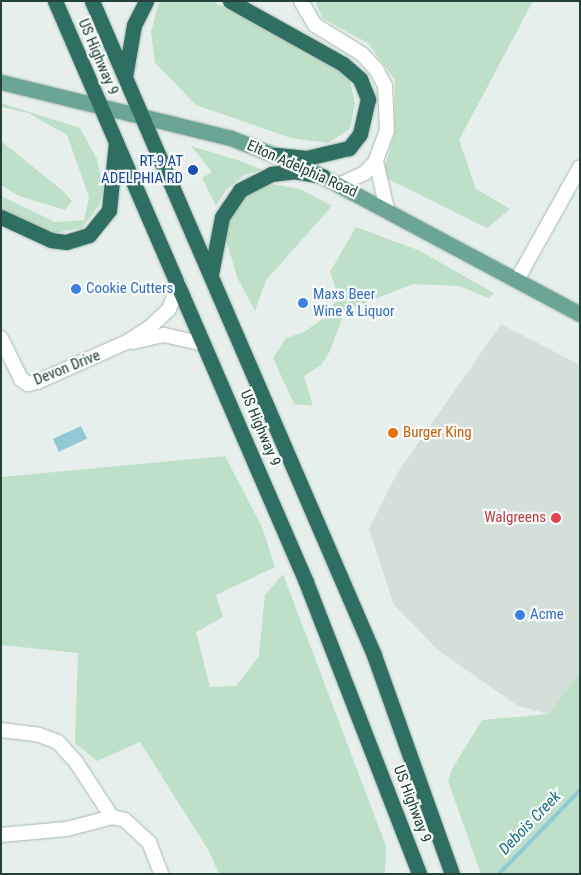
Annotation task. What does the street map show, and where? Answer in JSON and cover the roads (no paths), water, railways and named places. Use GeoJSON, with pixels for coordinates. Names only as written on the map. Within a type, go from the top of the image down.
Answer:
{"type":"FeatureCollection","features":[{"type":"Feature","properties":{"kind":"highway","name":"US Highway 9"},"geometry":{"type":"LineString","coordinates":[[55,1],[179,284],[313,599],[418,873]]}},
{"type":"Feature","properties":{"kind":"highway","name":"US Highway 9"},"geometry":{"type":"LineString","coordinates":[[92,1],[144,117],[374,656],[452,874]]}},
{"type":"Feature","properties":{"kind":"highway"},"geometry":{"type":"LineString","coordinates":[[125,77],[134,25],[146,1]]}},
{"type":"Feature","properties":{"kind":"highway"},"geometry":{"type":"LineString","coordinates":[[230,1],[342,64],[360,79],[368,100],[360,134],[349,148],[306,158],[275,155]]}},
{"type":"Feature","properties":{"kind":"highway"},"geometry":{"type":"LineString","coordinates":[[1,217],[51,240],[66,242],[89,235],[109,210],[116,140]]}},
{"type":"Feature","properties":{"kind":"highway"},"geometry":{"type":"LineString","coordinates":[[210,274],[222,217],[240,190],[271,174],[294,171],[323,176]]}},
{"type":"Feature","properties":{"kind":"main road","name":"Elton Adelphia Road"},"geometry":{"type":"LineString","coordinates":[[1,82],[231,138],[275,155],[339,184],[518,278],[580,314]]}},
{"type":"Feature","properties":{"kind":"street"},"geometry":{"type":"LineString","coordinates":[[302,1],[315,25],[362,54],[381,76],[388,112],[376,161],[386,209]]}},
{"type":"Feature","properties":{"kind":"street"},"geometry":{"type":"LineString","coordinates":[[339,184],[365,173],[376,161]]}},
{"type":"Feature","properties":{"kind":"street"},"geometry":{"type":"LineString","coordinates":[[518,278],[580,166]]}},
{"type":"Feature","properties":{"kind":"street"},"geometry":{"type":"LineString","coordinates":[[128,342],[160,319],[179,284]]}},
{"type":"Feature","properties":{"kind":"street"},"geometry":{"type":"LineString","coordinates":[[128,342],[164,335],[204,344]]}},
{"type":"Feature","properties":{"kind":"street","name":"Devon Drive"},"geometry":{"type":"LineString","coordinates":[[1,338],[21,379],[28,384],[128,342]]}},
{"type":"Feature","properties":{"kind":"street"},"geometry":{"type":"LineString","coordinates":[[1,730],[39,735],[58,742],[76,762],[112,817]]}},
{"type":"Feature","properties":{"kind":"street"},"geometry":{"type":"LineString","coordinates":[[1,835],[67,829],[112,817],[126,820],[142,833],[161,874]]}},
{"type":"Feature","properties":{"kind":"water"},"geometry":{"type":"Polygon","coordinates":[[[81,426],[87,439],[59,452],[53,439],[81,426]]]}},
{"type":"Feature","properties":{"kind":"waterway","name":"Debois Creek"},"geometry":{"type":"LineString","coordinates":[[499,874],[580,790]]}},
{"type":"Feature","properties":{"kind":"place","name":"RT-9 AT ADELPHIA RD"},"geometry":{"type":"Point","coordinates":[193,170]}},
{"type":"Feature","properties":{"kind":"place","name":"Cookie Cutters"},"geometry":{"type":"Point","coordinates":[76,289]}},
{"type":"Feature","properties":{"kind":"place","name":"Maxs Beer Wine & Liquor"},"geometry":{"type":"Point","coordinates":[303,303]}},
{"type":"Feature","properties":{"kind":"place","name":"Burger King"},"geometry":{"type":"Point","coordinates":[393,433]}},
{"type":"Feature","properties":{"kind":"place","name":"Walgreens"},"geometry":{"type":"Point","coordinates":[556,518]}},
{"type":"Feature","properties":{"kind":"place","name":"Acme"},"geometry":{"type":"Point","coordinates":[520,615]}}]}
